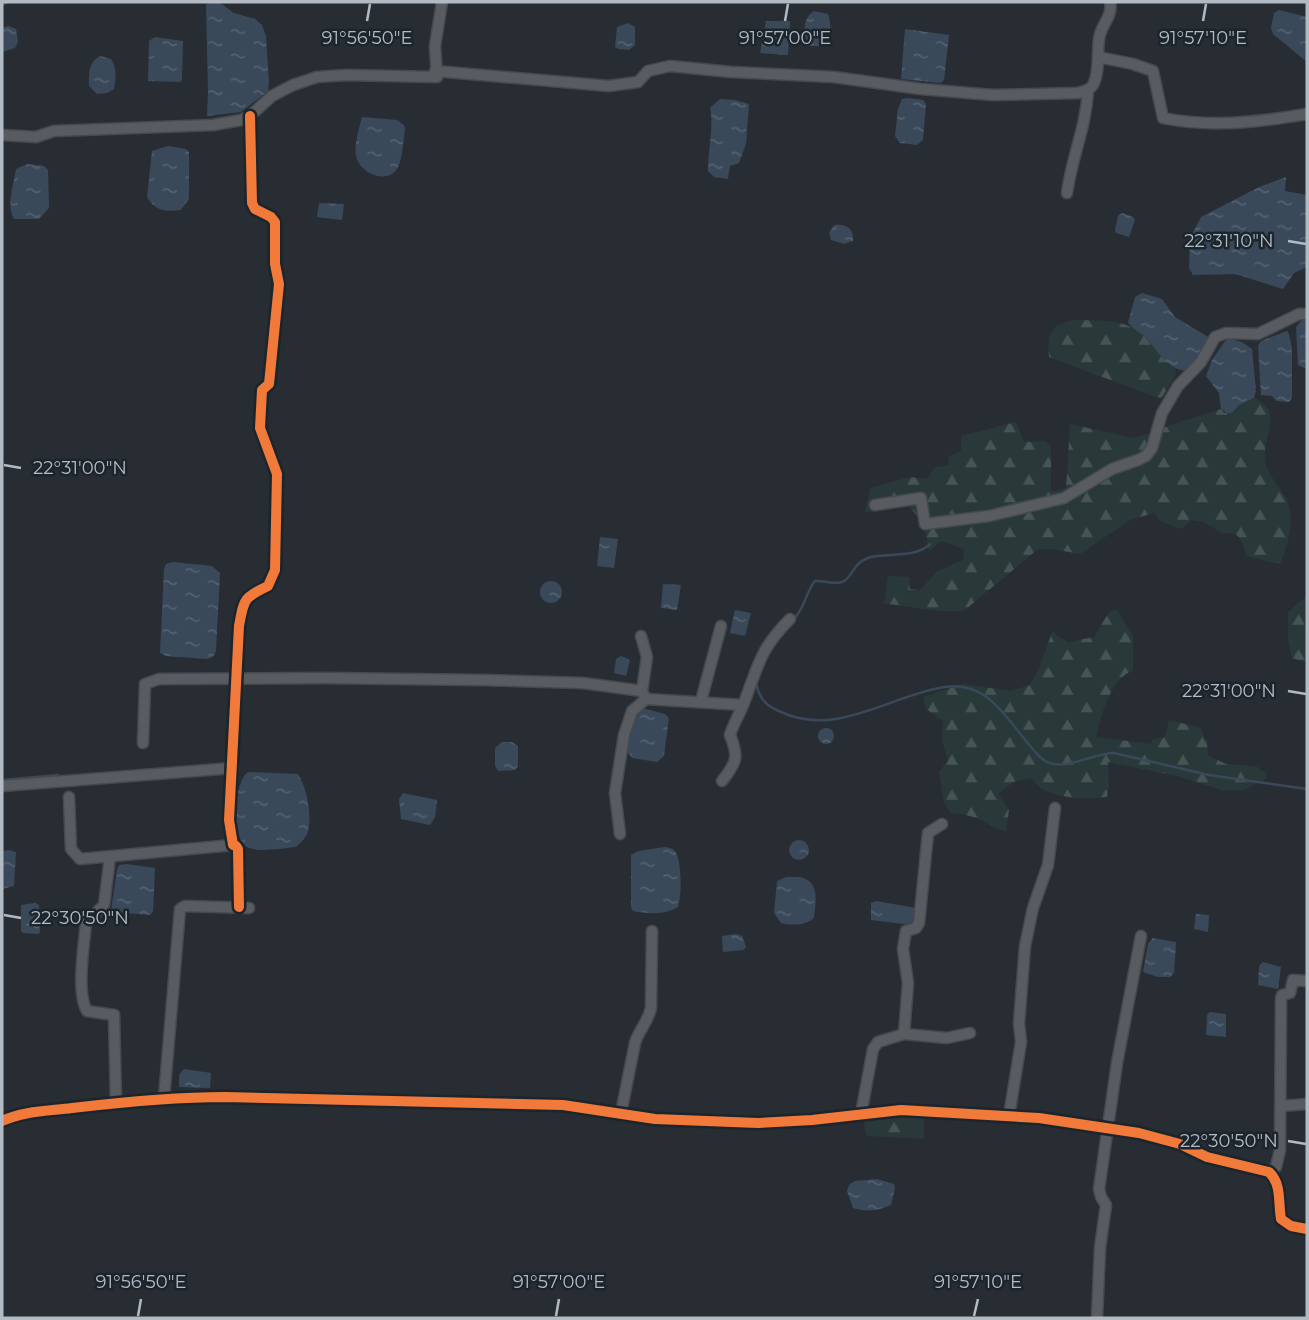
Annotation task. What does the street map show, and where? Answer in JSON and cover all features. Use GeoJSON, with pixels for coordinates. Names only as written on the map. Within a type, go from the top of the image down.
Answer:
{"type":"FeatureCollection","features":[{"type":"Feature","properties":{"kind":"street"},"geometry":{"type":"LineString","coordinates":[[2,135],[36,136],[67,130],[212,125],[250,116],[272,96],[317,77],[437,77],[435,46],[442,2]]}},
{"type":"Feature","properties":{"kind":"street"},"geometry":{"type":"LineString","coordinates":[[435,71],[609,86],[638,82],[648,71],[670,66],[834,77],[920,89],[993,95],[1087,90],[1094,84],[1099,38],[1101,29],[1110,17],[1110,2]]}},
{"type":"Feature","properties":{"kind":"street"},"geometry":{"type":"LineString","coordinates":[[1098,57],[1153,71],[1163,118],[1199,124],[1226,124],[1307,114]]}},
{"type":"Feature","properties":{"kind":"street"},"geometry":{"type":"LineString","coordinates":[[1067,193],[1071,163],[1086,117],[1087,90]]}},
{"type":"Feature","properties":{"kind":"street"},"geometry":{"type":"LineString","coordinates":[[164,1098],[180,909],[185,906],[244,908],[238,849],[233,845],[229,821],[242,607],[249,595],[268,586],[275,570],[277,474],[260,428],[262,390],[269,384],[279,292],[275,264],[276,229],[271,217],[256,209],[252,203],[250,116]]}},
{"type":"Feature","properties":{"kind":"street"},"geometry":{"type":"LineString","coordinates":[[875,505],[921,498],[925,524],[989,516],[1064,498],[1112,469],[1146,456],[1152,448],[1162,414],[1178,386],[1201,362],[1215,337],[1226,333],[1258,334],[1299,314],[1307,314]]}},
{"type":"Feature","properties":{"kind":"street"},"geometry":{"type":"LineString","coordinates":[[722,781],[736,758],[730,735],[759,657],[772,637],[790,619]]}},
{"type":"Feature","properties":{"kind":"street"},"geometry":{"type":"LineString","coordinates":[[701,701],[721,626]]}},
{"type":"Feature","properties":{"kind":"street"},"geometry":{"type":"LineString","coordinates":[[620,834],[615,793],[624,734],[632,711],[644,695],[647,657],[641,636]]}},
{"type":"Feature","properties":{"kind":"street"},"geometry":{"type":"LineString","coordinates":[[143,743],[145,684],[159,679],[326,678],[583,683],[644,695],[743,705]]}},
{"type":"Feature","properties":{"kind":"street"},"geometry":{"type":"LineString","coordinates":[[2,786],[233,768]]}},
{"type":"Feature","properties":{"kind":"street"},"geometry":{"type":"LineString","coordinates":[[69,797],[71,843],[74,854],[85,859],[233,845]]}},
{"type":"Feature","properties":{"kind":"street"},"geometry":{"type":"LineString","coordinates":[[1009,1116],[1021,1042],[1019,1023],[1025,946],[1033,908],[1048,865],[1055,808]]}},
{"type":"Feature","properties":{"kind":"street"},"geometry":{"type":"LineString","coordinates":[[904,1034],[908,983],[903,949],[906,931],[916,928],[919,923],[928,833],[942,824]]}},
{"type":"Feature","properties":{"kind":"street"},"geometry":{"type":"LineString","coordinates":[[110,857],[104,905],[86,923],[82,985],[83,1003],[87,1011],[114,1015],[116,1103]]}},
{"type":"Feature","properties":{"kind":"street"},"geometry":{"type":"LineString","coordinates":[[621,1113],[635,1044],[649,1018],[651,1008],[652,930]]}},
{"type":"Feature","properties":{"kind":"street"},"geometry":{"type":"LineString","coordinates":[[1097,1318],[1100,1248],[1106,1209],[1099,1189],[1123,1032],[1142,936]]}},
{"type":"Feature","properties":{"kind":"street"},"geometry":{"type":"LineString","coordinates":[[1269,1172],[1276,1167],[1280,1150],[1281,999],[1282,995],[1290,993],[1293,980],[1307,981]]}},
{"type":"Feature","properties":{"kind":"street"},"geometry":{"type":"LineString","coordinates":[[861,1114],[873,1049],[878,1042],[904,1034],[947,1038],[970,1033]]}},
{"type":"Feature","properties":{"kind":"street"},"geometry":{"type":"LineString","coordinates":[[2,1121],[24,1114],[164,1098],[325,1098],[529,1104],[584,1107],[655,1119],[758,1123],[901,1110],[1052,1119],[1180,1144],[1207,1157],[1269,1172],[1278,1188],[1281,1219],[1291,1226],[1307,1229]]}},
{"type":"Feature","properties":{"kind":"street"},"geometry":{"type":"LineString","coordinates":[[1281,1106],[1307,1104]]}},
{"type":"Feature","properties":{"kind":"green space"},"geometry":{"type":"Polygon","coordinates":[[[1076,320],[1122,324],[1130,326],[1145,337],[1163,359],[1176,369],[1175,376],[1161,399],[1049,357],[1052,331],[1061,324],[1076,320]]]}},
{"type":"Feature","properties":{"kind":"green space"},"geometry":{"type":"Polygon","coordinates":[[[1254,398],[1268,410],[1270,424],[1265,451],[1266,465],[1290,510],[1289,536],[1281,562],[1277,564],[1247,556],[1237,536],[1224,534],[1203,522],[1191,520],[1181,529],[1160,521],[1154,513],[1130,520],[1080,554],[1038,549],[965,610],[945,611],[884,604],[888,576],[909,577],[910,589],[920,590],[937,572],[963,560],[964,549],[941,541],[929,551],[926,534],[919,519],[910,507],[896,496],[878,511],[865,512],[870,488],[910,477],[927,479],[934,468],[948,465],[949,456],[961,451],[961,436],[1016,422],[1024,442],[1045,441],[1051,446],[1051,492],[1066,488],[1070,424],[1133,438],[1221,409],[1224,413],[1235,410],[1254,398]]]}},
{"type":"Feature","properties":{"kind":"green space"},"geometry":{"type":"Polygon","coordinates":[[[1307,596],[1307,663],[1292,658],[1288,639],[1288,612],[1307,596]]]}},
{"type":"Feature","properties":{"kind":"green space"},"geometry":{"type":"Polygon","coordinates":[[[1117,610],[1133,636],[1133,671],[1126,674],[1113,689],[1096,737],[1151,744],[1153,739],[1165,737],[1169,720],[1201,728],[1207,741],[1208,755],[1226,764],[1256,766],[1267,774],[1265,779],[1244,790],[1221,790],[1177,776],[1108,762],[1107,797],[1067,797],[1051,793],[1042,789],[1032,778],[1013,782],[998,794],[1009,810],[1006,832],[973,817],[950,813],[944,802],[939,772],[948,760],[942,740],[943,721],[926,709],[923,697],[963,684],[1010,691],[1030,685],[1039,669],[1052,632],[1068,642],[1094,637],[1109,612],[1117,610]]]}},
{"type":"Feature","properties":{"kind":"green space"},"geometry":{"type":"Polygon","coordinates":[[[891,1114],[924,1114],[924,1139],[867,1136],[863,1118],[891,1114]]]}},
{"type":"Feature","properties":{"kind":"water"},"geometry":{"type":"Polygon","coordinates":[[[220,3],[234,13],[255,19],[262,25],[266,36],[268,91],[241,112],[207,116],[206,5],[220,3]]]}},
{"type":"Feature","properties":{"kind":"water"},"geometry":{"type":"Polygon","coordinates":[[[1279,10],[1307,17],[1307,62],[1273,34],[1271,28],[1274,13],[1279,10]]]}},
{"type":"Feature","properties":{"kind":"water"},"geometry":{"type":"Polygon","coordinates":[[[814,11],[828,14],[830,27],[826,43],[815,46],[808,45],[805,36],[807,18],[814,11]]]}},
{"type":"Feature","properties":{"kind":"water"},"geometry":{"type":"Polygon","coordinates":[[[766,21],[790,21],[788,55],[760,53],[766,21]]]}},
{"type":"Feature","properties":{"kind":"water"},"geometry":{"type":"Polygon","coordinates":[[[628,23],[635,27],[635,45],[629,50],[618,49],[615,47],[617,27],[628,23]]]}},
{"type":"Feature","properties":{"kind":"water"},"geometry":{"type":"Polygon","coordinates":[[[8,26],[16,29],[18,42],[15,48],[2,52],[2,28],[8,26]]]}},
{"type":"Feature","properties":{"kind":"water"},"geometry":{"type":"Polygon","coordinates":[[[905,29],[949,35],[944,80],[941,83],[901,79],[905,29]]]}},
{"type":"Feature","properties":{"kind":"water"},"geometry":{"type":"Polygon","coordinates":[[[155,37],[183,41],[180,82],[148,81],[149,41],[155,37]]]}},
{"type":"Feature","properties":{"kind":"water"},"geometry":{"type":"Polygon","coordinates":[[[100,56],[113,62],[115,81],[114,89],[97,94],[89,86],[89,73],[91,65],[100,56]]]}},
{"type":"Feature","properties":{"kind":"water"},"geometry":{"type":"Polygon","coordinates":[[[720,99],[749,104],[746,144],[739,163],[730,166],[728,179],[714,177],[708,171],[710,108],[720,99]]]}},
{"type":"Feature","properties":{"kind":"water"},"geometry":{"type":"Polygon","coordinates":[[[902,99],[923,100],[926,104],[923,140],[917,145],[900,143],[895,136],[898,109],[902,99]]]}},
{"type":"Feature","properties":{"kind":"water"},"geometry":{"type":"Polygon","coordinates":[[[362,117],[397,120],[404,125],[400,163],[388,176],[374,175],[362,168],[358,162],[356,147],[362,117]]]}},
{"type":"Feature","properties":{"kind":"water"},"geometry":{"type":"Polygon","coordinates":[[[168,146],[189,152],[189,199],[181,210],[161,210],[147,197],[152,151],[168,146]]]}},
{"type":"Feature","properties":{"kind":"water"},"geometry":{"type":"Polygon","coordinates":[[[27,164],[44,166],[48,170],[49,208],[39,219],[14,219],[11,201],[16,169],[27,164]]]}},
{"type":"Feature","properties":{"kind":"water"},"geometry":{"type":"Polygon","coordinates":[[[1286,177],[1285,191],[1307,195],[1307,267],[1294,273],[1283,289],[1235,274],[1193,275],[1189,268],[1190,238],[1201,217],[1259,187],[1286,177]]]}},
{"type":"Feature","properties":{"kind":"water"},"geometry":{"type":"Polygon","coordinates":[[[319,203],[344,204],[342,220],[317,217],[319,203]]]}},
{"type":"Feature","properties":{"kind":"water"},"geometry":{"type":"Polygon","coordinates":[[[1122,213],[1135,220],[1129,237],[1116,233],[1115,230],[1118,216],[1122,213]]]}},
{"type":"Feature","properties":{"kind":"water"},"geometry":{"type":"Polygon","coordinates":[[[834,225],[848,228],[853,241],[844,244],[831,240],[829,233],[834,225]]]}},
{"type":"Feature","properties":{"kind":"water"},"geometry":{"type":"Polygon","coordinates":[[[1142,293],[1162,299],[1175,317],[1210,338],[1211,342],[1188,371],[1169,364],[1145,337],[1128,323],[1135,297],[1142,293]]]}},
{"type":"Feature","properties":{"kind":"water"},"geometry":{"type":"Polygon","coordinates":[[[1302,320],[1307,320],[1307,369],[1298,365],[1296,327],[1302,320]]]}},
{"type":"Feature","properties":{"kind":"water"},"geometry":{"type":"Polygon","coordinates":[[[1287,331],[1292,349],[1292,398],[1289,402],[1276,401],[1272,396],[1261,395],[1258,346],[1261,341],[1287,331]]]}},
{"type":"Feature","properties":{"kind":"water"},"geometry":{"type":"Polygon","coordinates":[[[1227,338],[1242,342],[1252,349],[1256,391],[1254,398],[1239,405],[1232,413],[1221,409],[1219,393],[1206,376],[1212,360],[1227,338]]]}},
{"type":"Feature","properties":{"kind":"water"},"geometry":{"type":"Polygon","coordinates":[[[600,537],[618,539],[614,568],[597,566],[600,537]]]}},
{"type":"Feature","properties":{"kind":"water"},"geometry":{"type":"Polygon","coordinates":[[[173,562],[212,566],[220,573],[216,651],[213,657],[207,659],[166,656],[160,653],[164,569],[166,564],[173,562]]]}},
{"type":"Feature","properties":{"kind":"water"},"geometry":{"type":"Polygon","coordinates":[[[551,581],[559,584],[562,592],[559,600],[551,603],[543,600],[540,592],[543,584],[551,581]]]}},
{"type":"Feature","properties":{"kind":"water"},"geometry":{"type":"Polygon","coordinates":[[[663,584],[681,585],[677,610],[661,608],[663,584]]]}},
{"type":"Feature","properties":{"kind":"water"},"geometry":{"type":"Polygon","coordinates":[[[735,610],[751,613],[745,636],[730,633],[735,610]]]}},
{"type":"Feature","properties":{"kind":"water"},"geometry":{"type":"Polygon","coordinates":[[[621,656],[630,660],[626,676],[614,673],[616,659],[621,656]]]}},
{"type":"Feature","properties":{"kind":"water"},"geometry":{"type":"Polygon","coordinates":[[[642,708],[665,714],[669,718],[664,756],[657,762],[632,758],[625,749],[636,711],[642,708]]]}},
{"type":"Feature","properties":{"kind":"water"},"geometry":{"type":"Polygon","coordinates":[[[826,728],[834,736],[826,744],[818,736],[826,728]]]}},
{"type":"Feature","properties":{"kind":"water"},"geometry":{"type":"Polygon","coordinates":[[[502,742],[512,742],[518,746],[518,766],[515,770],[498,771],[495,766],[495,748],[502,742]]]}},
{"type":"Feature","properties":{"kind":"water"},"geometry":{"type":"Polygon","coordinates":[[[248,772],[298,774],[306,795],[309,827],[306,836],[296,847],[258,850],[247,847],[242,842],[236,822],[237,798],[243,778],[248,772]]]}},
{"type":"Feature","properties":{"kind":"water"},"geometry":{"type":"Polygon","coordinates":[[[403,793],[437,800],[435,817],[430,825],[401,819],[399,799],[403,793]]]}},
{"type":"Feature","properties":{"kind":"water"},"geometry":{"type":"Polygon","coordinates":[[[795,840],[803,840],[809,850],[803,860],[795,860],[789,854],[789,846],[795,840]]]}},
{"type":"Feature","properties":{"kind":"water"},"geometry":{"type":"Polygon","coordinates":[[[665,847],[675,851],[679,862],[681,887],[678,907],[656,913],[633,911],[631,855],[638,851],[665,847]]]}},
{"type":"Feature","properties":{"kind":"water"},"geometry":{"type":"Polygon","coordinates":[[[2,851],[16,852],[14,886],[2,889],[2,851]]]}},
{"type":"Feature","properties":{"kind":"water"},"geometry":{"type":"Polygon","coordinates":[[[119,865],[155,868],[153,911],[150,915],[111,910],[117,870],[119,865]]]}},
{"type":"Feature","properties":{"kind":"water"},"geometry":{"type":"Polygon","coordinates":[[[786,877],[806,879],[814,887],[814,918],[799,924],[781,923],[774,913],[777,881],[786,877]]]}},
{"type":"Feature","properties":{"kind":"water"},"geometry":{"type":"Polygon","coordinates":[[[876,901],[916,908],[915,919],[912,923],[904,924],[871,920],[871,903],[876,901]]]}},
{"type":"Feature","properties":{"kind":"water"},"geometry":{"type":"Polygon","coordinates":[[[21,905],[39,905],[39,934],[23,933],[21,905]]]}},
{"type":"Feature","properties":{"kind":"water"},"geometry":{"type":"Polygon","coordinates":[[[1196,914],[1209,915],[1208,932],[1194,929],[1196,914]]]}},
{"type":"Feature","properties":{"kind":"water"},"geometry":{"type":"Polygon","coordinates":[[[722,936],[742,936],[746,947],[743,950],[723,952],[722,936]]]}},
{"type":"Feature","properties":{"kind":"water"},"geometry":{"type":"Polygon","coordinates":[[[1153,938],[1176,942],[1174,973],[1170,977],[1158,977],[1143,972],[1148,944],[1153,938]]]}},
{"type":"Feature","properties":{"kind":"water"},"geometry":{"type":"Polygon","coordinates":[[[1263,962],[1281,967],[1278,989],[1258,985],[1259,966],[1263,962]]]}},
{"type":"Feature","properties":{"kind":"water"},"geometry":{"type":"Polygon","coordinates":[[[1210,1012],[1226,1014],[1226,1037],[1206,1035],[1207,1015],[1210,1012]]]}},
{"type":"Feature","properties":{"kind":"water"},"geometry":{"type":"Polygon","coordinates":[[[184,1069],[211,1073],[210,1088],[179,1087],[179,1075],[184,1069]]]}},
{"type":"Feature","properties":{"kind":"water"},"geometry":{"type":"Polygon","coordinates":[[[877,1179],[894,1184],[891,1205],[872,1210],[853,1208],[847,1191],[849,1185],[855,1181],[877,1179]]]}},
{"type":"Feature","properties":{"kind":"waterway"},"geometry":{"type":"LineString","coordinates":[[2,5],[8,2]]}},
{"type":"Feature","properties":{"kind":"waterway"},"geometry":{"type":"LineString","coordinates":[[793,620],[815,581],[842,582],[856,566],[871,557],[910,553],[930,544]]}},
{"type":"Feature","properties":{"kind":"waterway"},"geometry":{"type":"LineString","coordinates":[[756,681],[761,697],[771,707],[802,719],[823,720],[843,718],[924,691],[960,686],[985,696],[995,704],[1036,753],[1047,762],[1071,763],[1114,753],[1209,775],[1307,789]]}},
{"type":"Feature","properties":{"kind":"waterway"},"geometry":{"type":"LineString","coordinates":[[2,780],[58,775]]}},
{"type":"Feature","properties":{"kind":"cycle path"},"geometry":{"type":"LineString","coordinates":[[239,907],[238,849],[233,845],[229,820],[239,626],[246,600],[268,586],[275,570],[277,474],[260,428],[262,390],[269,384],[279,284],[275,264],[275,222],[255,209],[252,203],[250,116]]}},
{"type":"Feature","properties":{"kind":"cycle path"},"geometry":{"type":"LineString","coordinates":[[2,1121],[27,1113],[91,1106],[225,1097],[563,1105],[655,1119],[758,1123],[901,1110],[1039,1118],[1139,1133],[1180,1144],[1207,1157],[1269,1172],[1278,1188],[1281,1219],[1291,1226],[1307,1229]]}}]}
